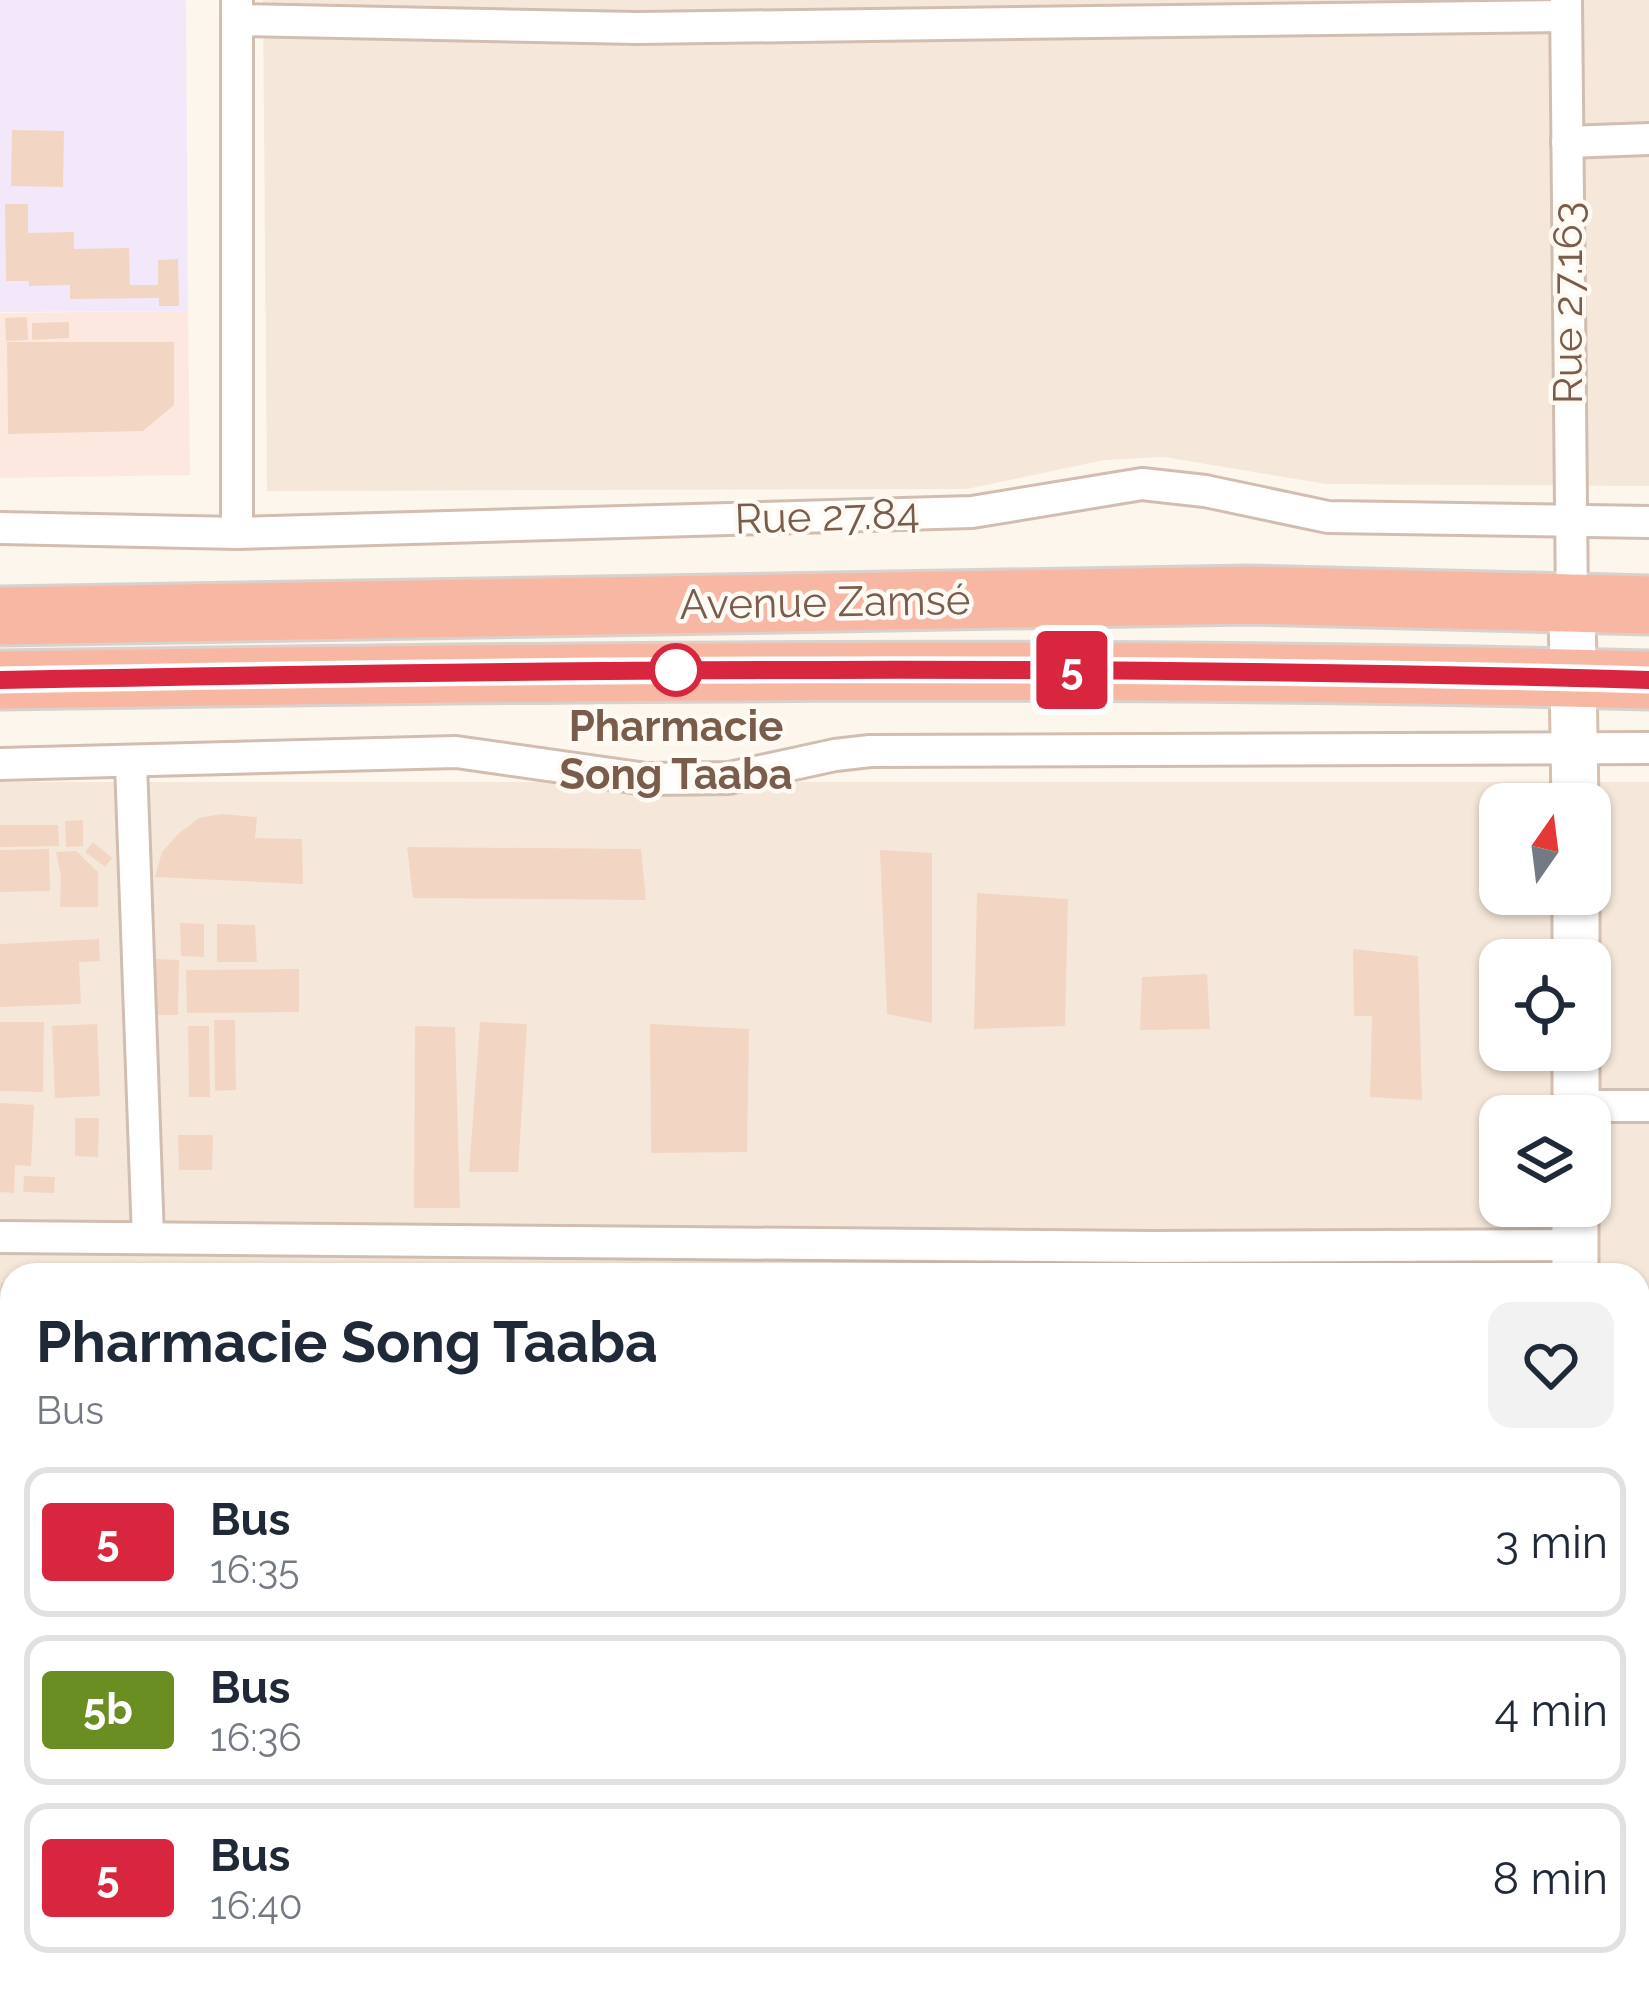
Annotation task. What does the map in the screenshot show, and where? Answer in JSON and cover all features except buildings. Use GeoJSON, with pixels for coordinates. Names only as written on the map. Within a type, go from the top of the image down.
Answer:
{"type":"FeatureCollection","features":[{"type":"Feature","properties":{"kind":"highway","name":"Avenue Zamsé"},"geometry":{"type":"LineString","coordinates":[[0,616],[1248,596],[1649,605]]}},
{"type":"Feature","properties":{"kind":"highway","name":"Avenue Zamsé"},"geometry":{"type":"LineString","coordinates":[[0,680],[689,670],[1092,670],[1649,680]]}},
{"type":"Feature","properties":{"kind":"street"},"geometry":{"type":"LineString","coordinates":[[237,532],[237,10],[636,14],[1566,8]]}},
{"type":"Feature","properties":{"kind":"street","name":"Rue 27.163"},"geometry":{"type":"LineString","coordinates":[[1566,8],[1572,605]]}},
{"type":"Feature","properties":{"kind":"street"},"geometry":{"type":"LineString","coordinates":[[1567,142],[1649,139]]}},
{"type":"Feature","properties":{"kind":"street","name":"Rue 27.84"},"geometry":{"type":"LineString","coordinates":[[0,528],[237,532],[972,512],[1142,484],[1205,491],[1328,517],[1649,522]]}},
{"type":"Feature","properties":{"kind":"street"},"geometry":{"type":"LineString","coordinates":[[1572,605],[1575,783]]}},
{"type":"Feature","properties":{"kind":"street"},"geometry":{"type":"LineString","coordinates":[[0,764],[456,752],[646,779],[729,778],[835,754],[870,751],[1649,748]]}},
{"type":"Feature","properties":{"kind":"street"},"geometry":{"type":"LineString","coordinates":[[131,763],[148,1238]]}},
{"type":"Feature","properties":{"kind":"street"},"geometry":{"type":"LineString","coordinates":[[1611,1109],[1649,1106]]}},
{"type":"Feature","properties":{"kind":"street"},"geometry":{"type":"LineString","coordinates":[[0,1237],[830,1260],[1152,1261],[1575,1242]]}},
{"type":"Feature","properties":{"kind":"shaded area"},"geometry":{"type":"Polygon","coordinates":[[[0,0],[186,0],[188,311],[0,312],[0,0]]]}},
{"type":"Feature","properties":{"kind":"shaded area"},"geometry":{"type":"Polygon","coordinates":[[[263,0],[1649,0],[1649,486],[1326,484],[1164,457],[1104,460],[967,489],[267,491],[263,0]]]}},
{"type":"Feature","properties":{"kind":"shaded area"},"geometry":{"type":"Polygon","coordinates":[[[188,311],[190,475],[0,478],[0,313],[188,311]]]}},
{"type":"Feature","properties":{"kind":"shaded area"},"geometry":{"type":"Polygon","coordinates":[[[0,782],[1649,782],[1649,1263],[0,1263],[0,782]]]}},
{"type":"Feature","properties":{"kind":"bus line","name":"5"},"geometry":{"type":"LineString","coordinates":[[0,680],[1047,670],[1649,680]]}},
{"type":"Feature","properties":{"kind":"place","name":"Pharmacie Song Taaba"},"geometry":{"type":"Point","coordinates":[676,670]}}]}
